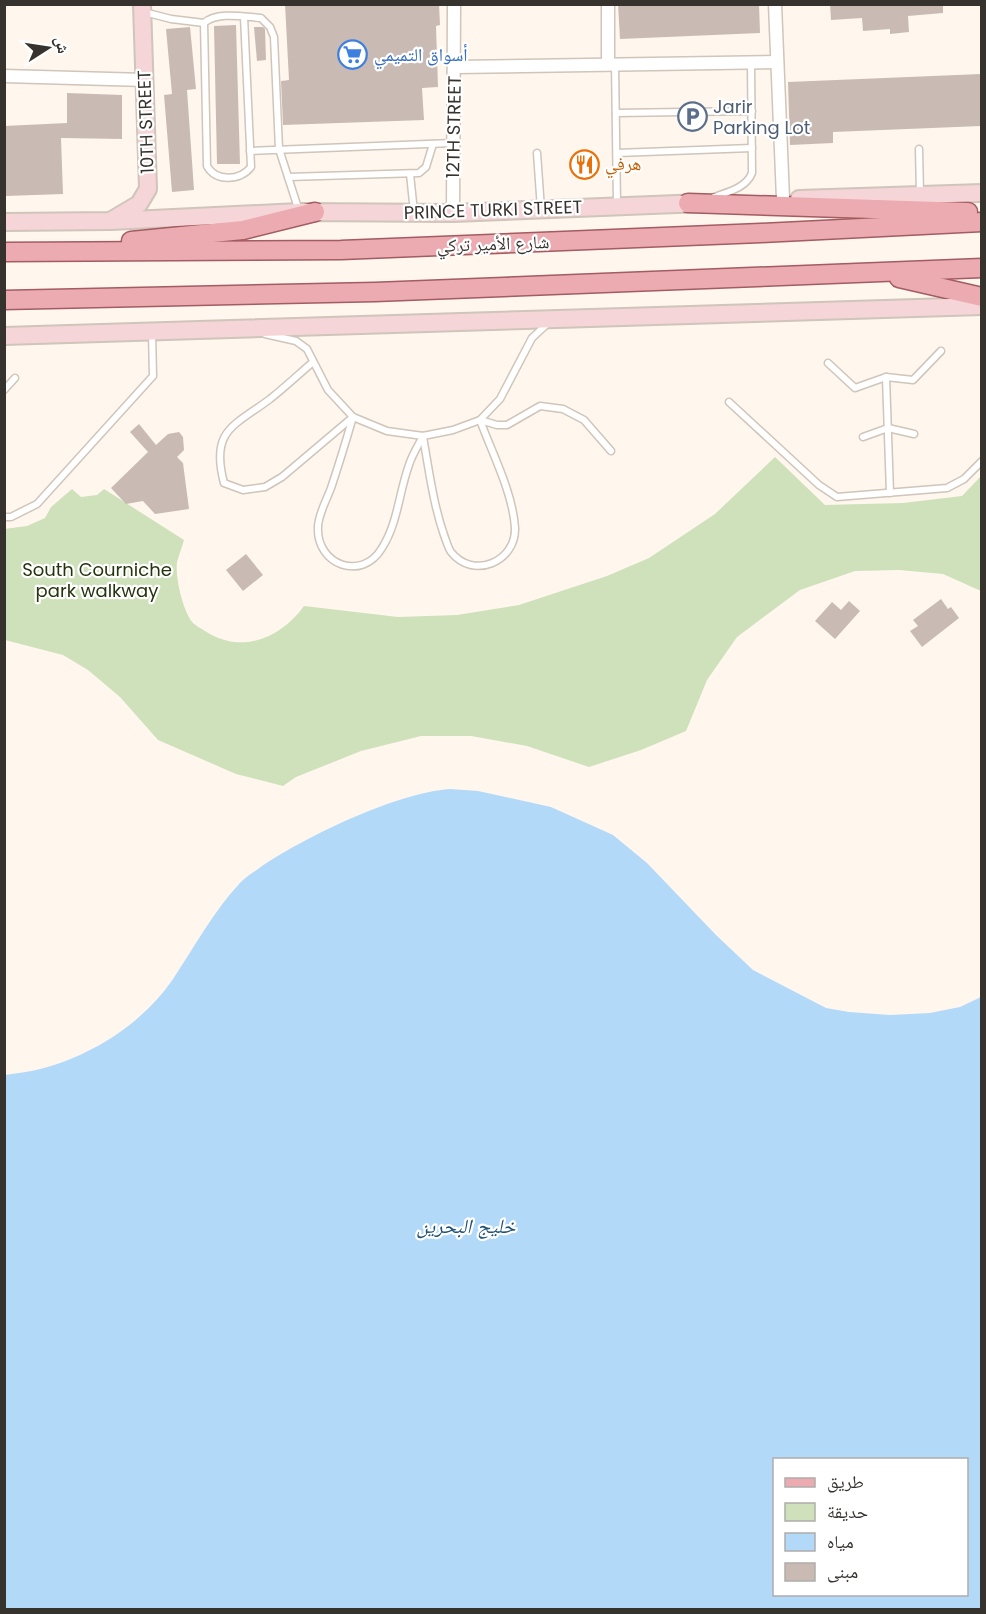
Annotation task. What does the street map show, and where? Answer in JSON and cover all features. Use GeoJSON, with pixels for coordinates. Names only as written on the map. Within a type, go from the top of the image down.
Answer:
{"type":"FeatureCollection","features":[{"type":"Feature","properties":{"kind":"main road"},"geometry":{"type":"LineString","coordinates":[[694,203],[981,213]]}},
{"type":"Feature","properties":{"kind":"main road"},"geometry":{"type":"LineString","coordinates":[[8,252],[243,230],[307,212]]}},
{"type":"Feature","properties":{"kind":"main road","name":"شارع الأمير تركي"},"geometry":{"type":"LineString","coordinates":[[8,252],[341,250],[981,222]]}},
{"type":"Feature","properties":{"kind":"main road"},"geometry":{"type":"LineString","coordinates":[[4,300],[375,292],[981,268]]}},
{"type":"Feature","properties":{"kind":"main road"},"geometry":{"type":"LineString","coordinates":[[880,273],[981,297]]}},
{"type":"Feature","properties":{"kind":"street","name":"12TH STREET"},"geometry":{"type":"LineString","coordinates":[[453,213],[454,4]]}},
{"type":"Feature","properties":{"kind":"street"},"geometry":{"type":"LineString","coordinates":[[608,4],[612,64]]}},
{"type":"Feature","properties":{"kind":"street"},"geometry":{"type":"LineString","coordinates":[[775,4],[783,199]]}},
{"type":"Feature","properties":{"kind":"street","name":"10TH STREET"},"geometry":{"type":"LineString","coordinates":[[111,221],[139,204],[148,189],[143,8]]}},
{"type":"Feature","properties":{"kind":"street"},"geometry":{"type":"LineString","coordinates":[[455,67],[777,62]]}},
{"type":"Feature","properties":{"kind":"street"},"geometry":{"type":"LineString","coordinates":[[4,75],[145,80]]}},
{"type":"Feature","properties":{"kind":"street","name":"PRINCE TURKI STREET"},"geometry":{"type":"LineString","coordinates":[[4,222],[111,221],[307,212],[453,213],[981,193]]}},
{"type":"Feature","properties":{"kind":"street"},"geometry":{"type":"LineString","coordinates":[[4,336],[981,306]]}},
{"type":"Feature","properties":{"kind":"lane"},"geometry":{"type":"LineString","coordinates":[[143,8],[171,19],[204,23]]}},
{"type":"Feature","properties":{"kind":"lane"},"geometry":{"type":"LineString","coordinates":[[244,17],[251,167],[246,174],[238,177],[219,177],[211,173],[207,166],[204,23],[209,18],[216,17],[244,17],[261,18],[270,27],[274,37],[279,149],[288,177],[307,212]]}},
{"type":"Feature","properties":{"kind":"lane"},"geometry":{"type":"LineString","coordinates":[[694,203],[733,189],[750,178],[753,173],[751,62]]}},
{"type":"Feature","properties":{"kind":"lane"},"geometry":{"type":"LineString","coordinates":[[612,64],[616,113],[617,206]]}},
{"type":"Feature","properties":{"kind":"lane"},"geometry":{"type":"LineString","coordinates":[[616,113],[752,111]]}},
{"type":"Feature","properties":{"kind":"lane"},"geometry":{"type":"LineString","coordinates":[[250,151],[454,143]]}},
{"type":"Feature","properties":{"kind":"lane"},"geometry":{"type":"LineString","coordinates":[[288,177],[419,172],[426,167],[433,144]]}},
{"type":"Feature","properties":{"kind":"lane"},"geometry":{"type":"LineString","coordinates":[[617,153],[752,148]]}},
{"type":"Feature","properties":{"kind":"lane"},"geometry":{"type":"LineString","coordinates":[[919,149],[920,195]]}},
{"type":"Feature","properties":{"kind":"lane"},"geometry":{"type":"LineString","coordinates":[[537,153],[541,210]]}},
{"type":"Feature","properties":{"kind":"lane"},"geometry":{"type":"LineString","coordinates":[[410,174],[414,213]]}},
{"type":"Feature","properties":{"kind":"lane"},"geometry":{"type":"LineString","coordinates":[[241,329],[296,341],[307,349],[328,390],[353,417],[387,431],[423,436],[453,430],[480,420],[500,399],[532,338],[552,319]]}},
{"type":"Feature","properties":{"kind":"lane"},"geometry":{"type":"LineString","coordinates":[[4,517],[11,517],[37,504],[153,376],[152,331]]}},
{"type":"Feature","properties":{"kind":"lane"},"geometry":{"type":"LineString","coordinates":[[828,363],[855,388],[885,377],[913,380],[942,351]]}},
{"type":"Feature","properties":{"kind":"lane"},"geometry":{"type":"LineString","coordinates":[[313,362],[271,399],[231,426],[221,446],[219,465],[224,483],[243,490],[265,488],[282,477],[353,417]]}},
{"type":"Feature","properties":{"kind":"lane"},"geometry":{"type":"LineString","coordinates":[[885,377],[890,493]]}},
{"type":"Feature","properties":{"kind":"lane"},"geometry":{"type":"LineString","coordinates":[[4,390],[15,378]]}},
{"type":"Feature","properties":{"kind":"lane"},"geometry":{"type":"LineString","coordinates":[[729,402],[819,485],[837,497],[947,488],[963,479],[981,461]]}},
{"type":"Feature","properties":{"kind":"lane"},"geometry":{"type":"LineString","coordinates":[[480,420],[497,425],[507,425],[540,406],[563,409],[584,420],[611,451]]}},
{"type":"Feature","properties":{"kind":"lane"},"geometry":{"type":"LineString","coordinates":[[353,417],[340,463],[317,526],[321,542],[329,558],[345,566],[358,566],[370,562],[382,549],[392,529],[409,463],[423,436]]}},
{"type":"Feature","properties":{"kind":"lane"},"geometry":{"type":"LineString","coordinates":[[423,436],[436,512],[451,552],[463,562],[483,567],[499,562],[512,547],[515,530],[511,502],[480,420]]}},
{"type":"Feature","properties":{"kind":"lane"},"geometry":{"type":"LineString","coordinates":[[863,437],[888,428],[914,434]]}},
{"type":"Feature","properties":{"kind":"green space","name":"South Courniche park walkway"},"geometry":{"type":"Polygon","coordinates":[[[775,457],[825,505],[903,503],[962,496],[981,476],[981,591],[943,574],[899,570],[855,571],[800,590],[737,637],[707,680],[686,731],[641,750],[589,767],[527,746],[471,736],[421,736],[361,751],[296,777],[283,786],[236,774],[158,740],[120,697],[88,670],[63,655],[5,640],[4,529],[27,526],[45,518],[51,507],[72,489],[81,497],[97,495],[104,489],[184,540],[177,562],[177,576],[180,594],[189,618],[205,631],[219,638],[232,642],[246,642],[259,640],[284,627],[304,606],[398,617],[457,615],[519,605],[607,576],[649,558],[715,514],[775,457]]]}},
{"type":"Feature","properties":{"kind":"water","name":"خليج البحرين"},"geometry":{"type":"Polygon","coordinates":[[[450,789],[478,791],[551,807],[613,835],[647,863],[753,970],[826,1008],[890,1015],[930,1013],[960,1007],[981,997],[981,1609],[5,1609],[5,1075],[27,1072],[59,1063],[78,1056],[115,1036],[147,1010],[161,995],[213,917],[242,881],[262,866],[303,842],[353,818],[404,798],[450,789]]]}},
{"type":"Feature","properties":{"kind":"building"},"geometry":{"type":"Polygon","coordinates":[[[285,4],[439,4],[440,25],[436,26],[438,87],[422,88],[424,120],[283,125],[281,81],[289,80],[285,4]]]}},
{"type":"Feature","properties":{"kind":"building"},"geometry":{"type":"Polygon","coordinates":[[[618,4],[759,4],[760,33],[620,39],[618,4]]]}},
{"type":"Feature","properties":{"kind":"building"},"geometry":{"type":"Polygon","coordinates":[[[830,4],[943,4],[943,13],[908,16],[909,32],[890,34],[890,29],[863,31],[862,18],[831,20],[830,4]]]}},
{"type":"Feature","properties":{"kind":"building"},"geometry":{"type":"Polygon","coordinates":[[[236,25],[240,164],[217,164],[214,26],[236,25]]]}},
{"type":"Feature","properties":{"kind":"building"},"geometry":{"type":"Polygon","coordinates":[[[190,27],[196,89],[187,90],[194,190],[172,192],[164,95],[172,94],[166,29],[190,27]]]}},
{"type":"Feature","properties":{"kind":"building"},"geometry":{"type":"Polygon","coordinates":[[[254,27],[265,29],[266,60],[257,61],[254,27]]]}},
{"type":"Feature","properties":{"kind":"building"},"geometry":{"type":"Polygon","coordinates":[[[981,74],[981,126],[833,132],[833,143],[790,145],[788,82],[981,74]]]}},
{"type":"Feature","properties":{"kind":"building"},"geometry":{"type":"Polygon","coordinates":[[[67,93],[122,95],[122,139],[61,138],[63,194],[6,196],[4,126],[67,123],[67,93]]]}},
{"type":"Feature","properties":{"kind":"building"},"geometry":{"type":"Polygon","coordinates":[[[139,424],[156,445],[168,434],[179,432],[183,437],[184,450],[177,457],[183,463],[189,509],[155,514],[143,501],[126,504],[111,488],[148,452],[130,432],[139,424]]]}},
{"type":"Feature","properties":{"kind":"building"},"geometry":{"type":"Polygon","coordinates":[[[246,554],[263,575],[243,591],[226,570],[246,554]]]}},
{"type":"Feature","properties":{"kind":"building"},"geometry":{"type":"Polygon","coordinates":[[[941,599],[959,618],[922,647],[910,631],[918,626],[913,620],[941,599]]]}},
{"type":"Feature","properties":{"kind":"building"},"geometry":{"type":"Polygon","coordinates":[[[849,601],[860,611],[835,639],[815,621],[832,602],[841,610],[849,601]]]}},
{"type":"Feature","properties":{"kind":"place","name":"أسواق التميمي"},"geometry":{"type":"Point","coordinates":[353,55]}},
{"type":"Feature","properties":{"kind":"place","name":"Jarir Parking Lot"},"geometry":{"type":"Point","coordinates":[692,117]}},
{"type":"Feature","properties":{"kind":"place","name":"هرفي"},"geometry":{"type":"Point","coordinates":[584,164]}}]}
